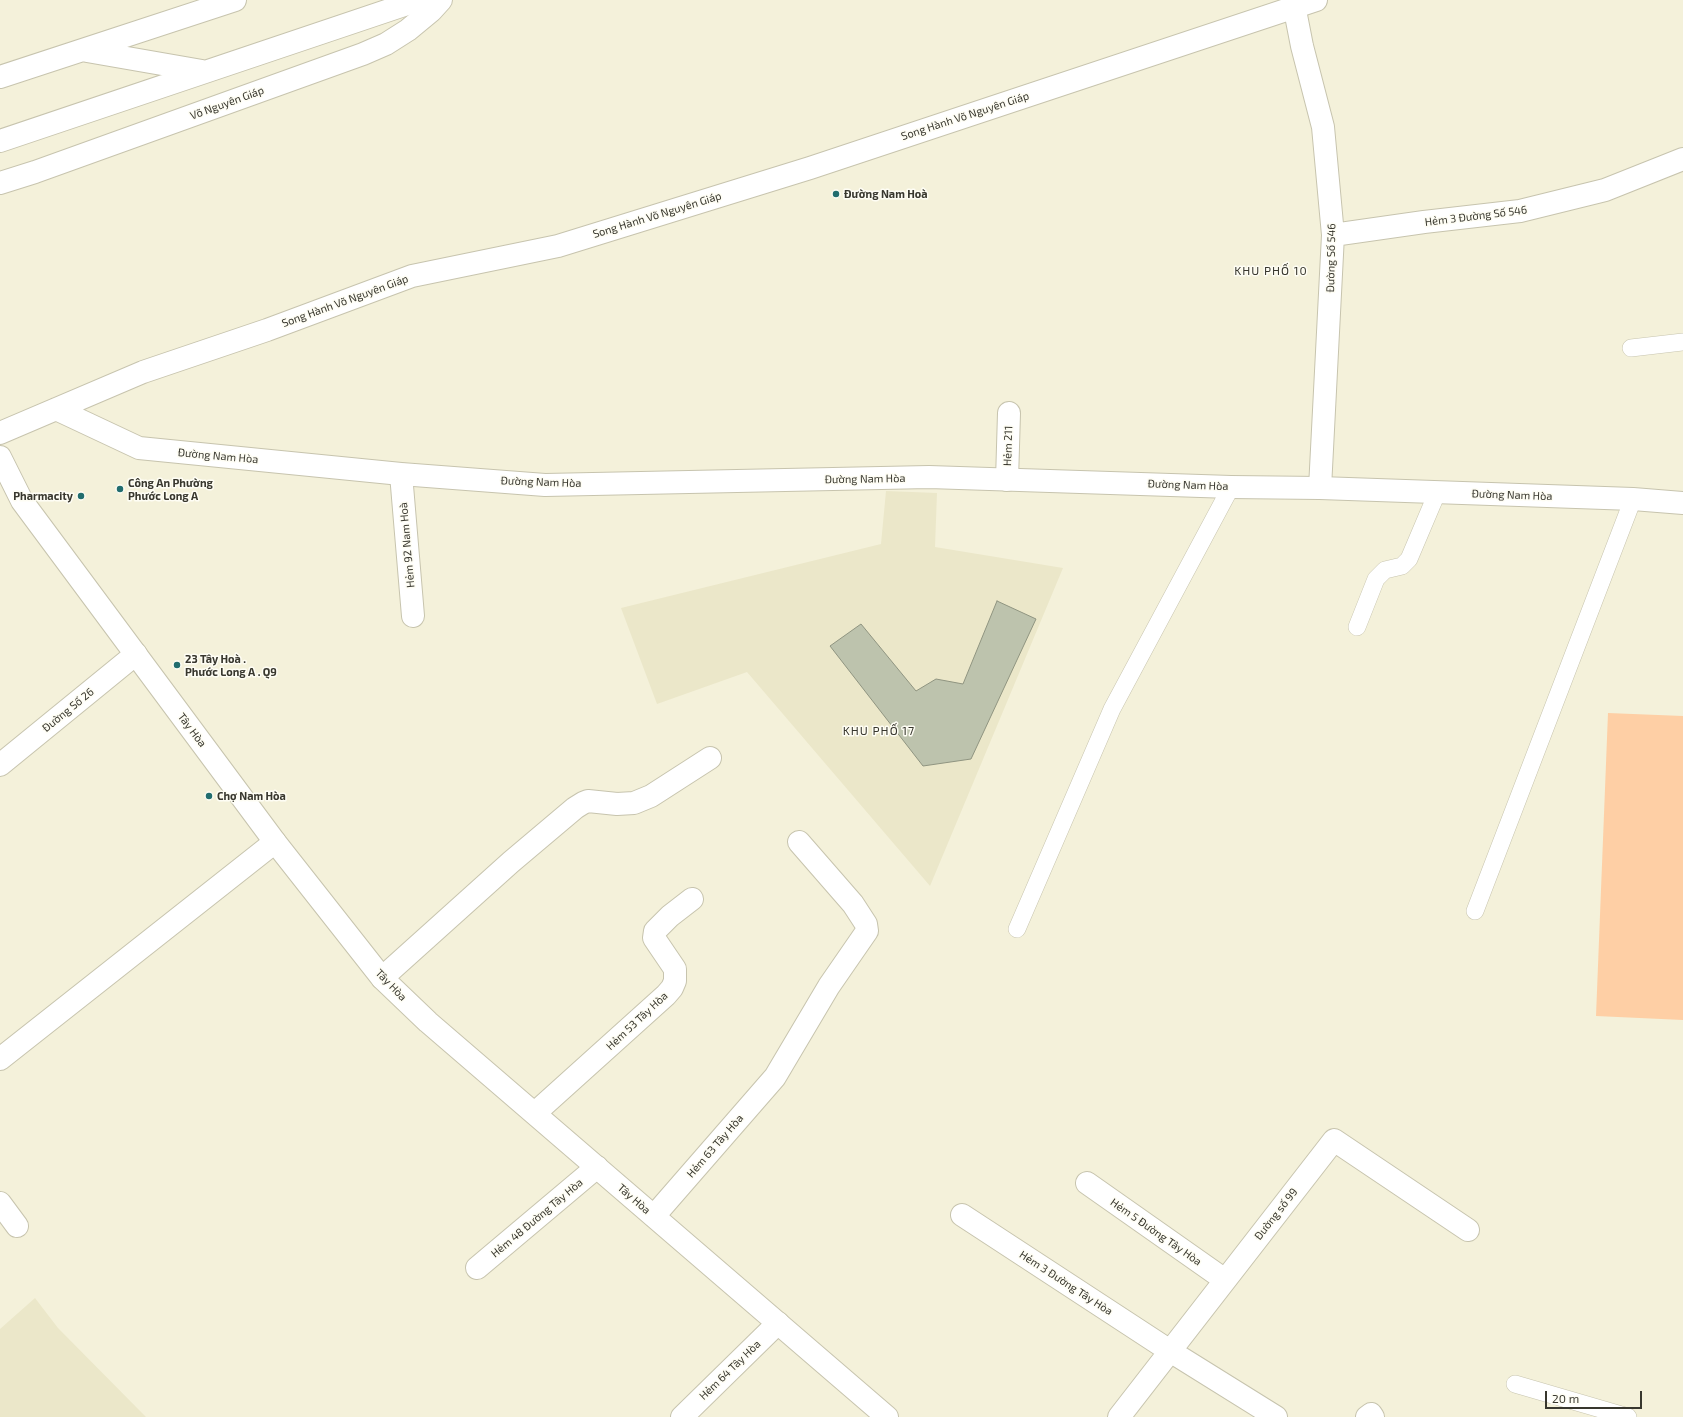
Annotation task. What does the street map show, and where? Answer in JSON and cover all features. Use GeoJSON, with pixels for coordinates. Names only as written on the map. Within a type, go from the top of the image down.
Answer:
{"type":"FeatureCollection","features":[{"type":"Feature","properties":{"kind":"main road"},"geometry":{"type":"LineString","coordinates":[[0,77],[235,0]]}},
{"type":"Feature","properties":{"kind":"main road"},"geometry":{"type":"LineString","coordinates":[[0,141],[419,0]]}},
{"type":"Feature","properties":{"kind":"main road","name":"Võ Nguyên Giáp"},"geometry":{"type":"LineString","coordinates":[[0,183],[35,172],[363,54],[386,44],[408,30],[431,11],[441,0]]}},
{"type":"Feature","properties":{"kind":"main road","name":"Song Hành Võ Nguyên Giáp"},"geometry":{"type":"LineString","coordinates":[[0,433],[143,372],[268,330],[412,276],[558,246],[810,168],[1293,4],[1316,0]]}},
{"type":"Feature","properties":{"kind":"main road","name":"Đường Số 546"},"geometry":{"type":"LineString","coordinates":[[1293,4],[1302,46],[1323,127],[1333,235],[1320,488]]}},
{"type":"Feature","properties":{"kind":"main road"},"geometry":{"type":"LineString","coordinates":[[84,50],[206,71]]}},
{"type":"Feature","properties":{"kind":"main road","name":"Hẻm 3 Đường Số 546"},"geometry":{"type":"LineString","coordinates":[[1333,235],[1424,222],[1520,211],[1606,190],[1683,159]]}},
{"type":"Feature","properties":{"kind":"main road","name":"Đường Nam Hòa"},"geometry":{"type":"LineString","coordinates":[[56,409],[139,448],[401,474],[545,485],[929,477],[1230,487],[1320,488],[1633,499],[1683,503]]}},
{"type":"Feature","properties":{"kind":"main road","name":"Hẻm 211"},"geometry":{"type":"LineString","coordinates":[[1007,480],[1009,412]]}},
{"type":"Feature","properties":{"kind":"main road","name":"Tây Hòa"},"geometry":{"type":"LineString","coordinates":[[0,457],[22,501],[275,842],[382,978],[428,1022],[887,1417]]}},
{"type":"Feature","properties":{"kind":"main road","name":"Hẻm 92 Nam Hoà"},"geometry":{"type":"LineString","coordinates":[[401,474],[413,616]]}},
{"type":"Feature","properties":{"kind":"main road","name":"Đường Số 26"},"geometry":{"type":"LineString","coordinates":[[0,765],[136,654]]}},
{"type":"Feature","properties":{"kind":"main road"},"geometry":{"type":"LineString","coordinates":[[382,978],[510,862],[575,808],[588,801],[616,804],[634,803],[651,796],[710,758]]}},
{"type":"Feature","properties":{"kind":"main road"},"geometry":{"type":"LineString","coordinates":[[0,1059],[275,842]]}},
{"type":"Feature","properties":{"kind":"main road","name":"Hẻm 63 Tây Hòa"},"geometry":{"type":"LineString","coordinates":[[654,1216],[775,1076],[829,986],[867,931],[866,924],[853,904],[800,842]]}},
{"type":"Feature","properties":{"kind":"main road","name":"Hẻm 53 Tây Hòa"},"geometry":{"type":"LineString","coordinates":[[535,1113],[666,996],[675,981],[675,969],[654,938],[655,931],[670,916],[692,899]]}},
{"type":"Feature","properties":{"kind":"main road","name":"Đường số 99"},"geometry":{"type":"LineString","coordinates":[[1119,1417],[1334,1140],[1468,1230]]}},
{"type":"Feature","properties":{"kind":"main road","name":"Hẻm 48 Đường Tây Hòa"},"geometry":{"type":"LineString","coordinates":[[477,1268],[597,1167]]}},
{"type":"Feature","properties":{"kind":"main road","name":"Hẻm 5 Đường Tây Hòa"},"geometry":{"type":"LineString","coordinates":[[1087,1183],[1225,1280]]}},
{"type":"Feature","properties":{"kind":"main road"},"geometry":{"type":"LineString","coordinates":[[0,1203],[17,1226]]}},
{"type":"Feature","properties":{"kind":"main road","name":"Hẻm 3 Đường Tây Hòa"},"geometry":{"type":"LineString","coordinates":[[962,1215],[1170,1351],[1276,1417]]}},
{"type":"Feature","properties":{"kind":"main road","name":"Hẻm 64 Tây Hòa"},"geometry":{"type":"LineString","coordinates":[[682,1417],[778,1323]]}},
{"type":"Feature","properties":{"kind":"main road"},"geometry":{"type":"LineString","coordinates":[[1367,1417],[1371,1414],[1373,1417]]}},
{"type":"Feature","properties":{"kind":"lane"},"geometry":{"type":"LineString","coordinates":[[1631,348],[1683,342]]}},
{"type":"Feature","properties":{"kind":"lane"},"geometry":{"type":"LineString","coordinates":[[1017,929],[1112,709],[1230,487]]}},
{"type":"Feature","properties":{"kind":"lane"},"geometry":{"type":"LineString","coordinates":[[1357,627],[1376,579],[1385,570],[1402,566],[1409,559],[1437,493]]}},
{"type":"Feature","properties":{"kind":"lane"},"geometry":{"type":"LineString","coordinates":[[1475,911],[1633,499]]}},
{"type":"Feature","properties":{"kind":"lane"},"geometry":{"type":"LineString","coordinates":[[1515,1384],[1628,1417]]}},
{"type":"Feature","properties":{"kind":"shaded area"},"geometry":{"type":"Polygon","coordinates":[[[886,491],[937,493],[935,547],[1063,568],[930,886],[747,672],[657,704],[621,608],[881,544],[886,491]]]}},
{"type":"Feature","properties":{"kind":"shaded area"},"geometry":{"type":"Polygon","coordinates":[[[1608,713],[1683,716],[1683,1020],[1596,1016],[1608,713]]]}},
{"type":"Feature","properties":{"kind":"shaded area"},"geometry":{"type":"Polygon","coordinates":[[[35,1298],[58,1328],[146,1417],[0,1417],[0,1329],[35,1298]]]}},
{"type":"Feature","properties":{"kind":"building"},"geometry":{"type":"Polygon","coordinates":[[[997,601],[1036,619],[971,759],[923,766],[830,646],[861,624],[916,691],[936,679],[963,684],[997,601]]]}},
{"type":"Feature","properties":{"kind":"place","name":"Đường Nam Hoà"},"geometry":{"type":"Point","coordinates":[836,194]}},
{"type":"Feature","properties":{"kind":"place","name":"Công An Phường Phước Long A"},"geometry":{"type":"Point","coordinates":[120,489]}},
{"type":"Feature","properties":{"kind":"place","name":"Pharmacity"},"geometry":{"type":"Point","coordinates":[81,496]}},
{"type":"Feature","properties":{"kind":"place","name":"23 Tây Hoà . Phước Long A . Q9"},"geometry":{"type":"Point","coordinates":[177,665]}},
{"type":"Feature","properties":{"kind":"place","name":"Chợ Nam Hòa"},"geometry":{"type":"Point","coordinates":[209,796]}},
{"type":"Feature","properties":{"kind":"district","name":"KHU PHỐ 10"},"geometry":{"type":"Point","coordinates":[1271,271]}},
{"type":"Feature","properties":{"kind":"district","name":"KHU PHỐ 17"},"geometry":{"type":"Point","coordinates":[879,731]}}]}
